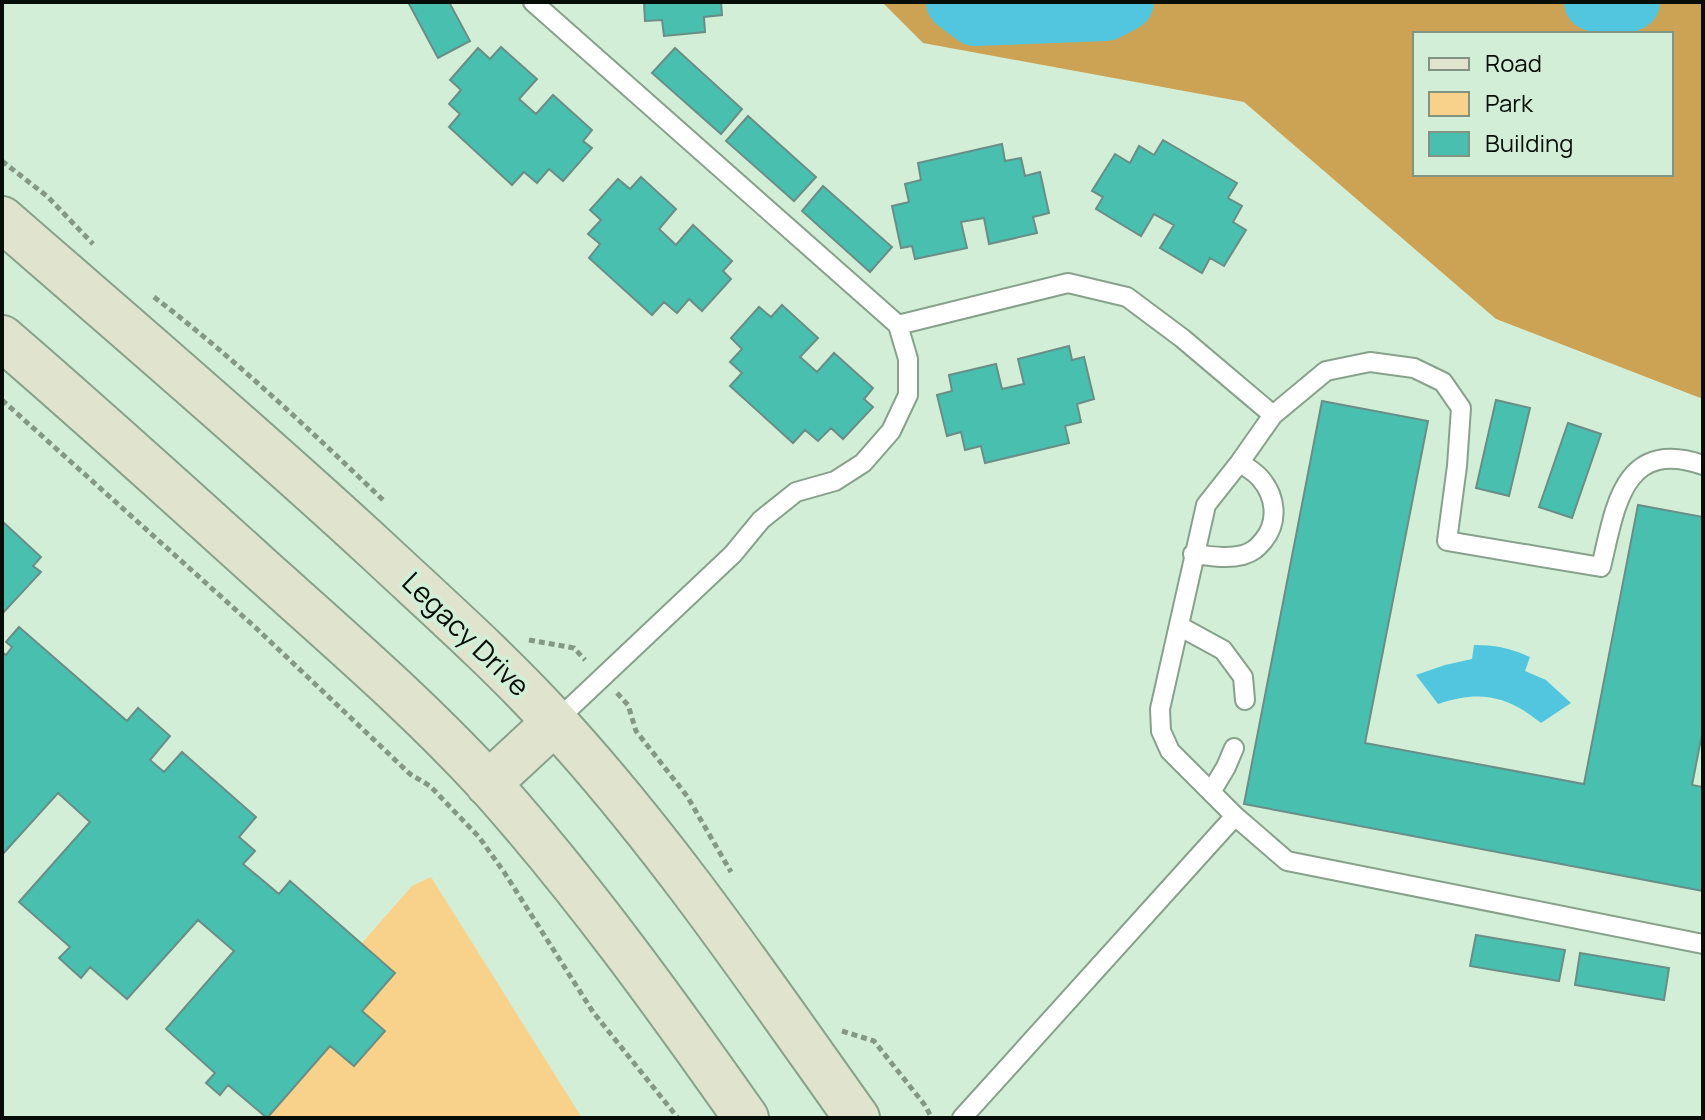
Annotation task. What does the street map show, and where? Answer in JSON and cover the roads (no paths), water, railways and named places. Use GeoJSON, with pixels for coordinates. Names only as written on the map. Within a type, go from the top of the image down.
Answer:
{"type":"FeatureCollection","features":[{"type":"Feature","properties":{"kind":"main road","name":"Legacy Drive"},"geometry":{"type":"LineString","coordinates":[[2,219],[310,488],[496,659],[555,722],[695,893],[857,1118]]}},
{"type":"Feature","properties":{"kind":"main road"},"geometry":{"type":"LineString","coordinates":[[2,338],[405,700],[488,784],[574,886],[663,1001],[746,1118]]}},
{"type":"Feature","properties":{"kind":"main road"},"geometry":{"type":"LineString","coordinates":[[488,784],[555,722]]}},
{"type":"Feature","properties":{"kind":"lane"},"geometry":{"type":"LineString","coordinates":[[533,2],[898,325],[908,359],[908,395],[891,431],[863,463],[835,481],[796,492],[761,520],[733,554],[555,722]]}},
{"type":"Feature","properties":{"kind":"lane"},"geometry":{"type":"LineString","coordinates":[[898,325],[1068,283],[1127,297],[1182,338],[1273,415]]}},
{"type":"Feature","properties":{"kind":"lane"},"geometry":{"type":"LineString","coordinates":[[1703,465],[1682,457],[1650,461],[1628,479],[1615,506],[1601,567],[1447,541],[1461,408],[1443,382],[1414,368],[1370,362],[1326,371],[1273,415],[1206,505],[1160,709],[1161,731],[1170,751],[1235,816],[1287,861],[1703,944]]}},
{"type":"Feature","properties":{"kind":"lane"},"geometry":{"type":"LineString","coordinates":[[1193,554],[1240,556],[1254,551],[1270,533],[1276,516],[1271,496],[1260,478],[1240,462]]}},
{"type":"Feature","properties":{"kind":"lane"},"geometry":{"type":"LineString","coordinates":[[1179,626],[1223,650],[1243,677],[1245,700]]}},
{"type":"Feature","properties":{"kind":"lane"},"geometry":{"type":"LineString","coordinates":[[1211,792],[1234,748]]}},
{"type":"Feature","properties":{"kind":"lane"},"geometry":{"type":"LineString","coordinates":[[962,1118],[1235,816]]}},
{"type":"Feature","properties":{"kind":"water"},"geometry":{"type":"Polygon","coordinates":[[[1474,645],[1503,648],[1530,657],[1525,671],[1546,680],[1571,703],[1541,723],[1516,706],[1492,698],[1467,697],[1438,704],[1416,675],[1472,659],[1474,645]]]}},
{"type":"Feature","properties":{"kind":"waterway"},"geometry":{"type":"LineString","coordinates":[[955,2],[975,17],[1106,12],[1125,2]]}},
{"type":"Feature","properties":{"kind":"waterway"},"geometry":{"type":"LineString","coordinates":[[1593,2],[1617,7],[1631,2]]}}]}
